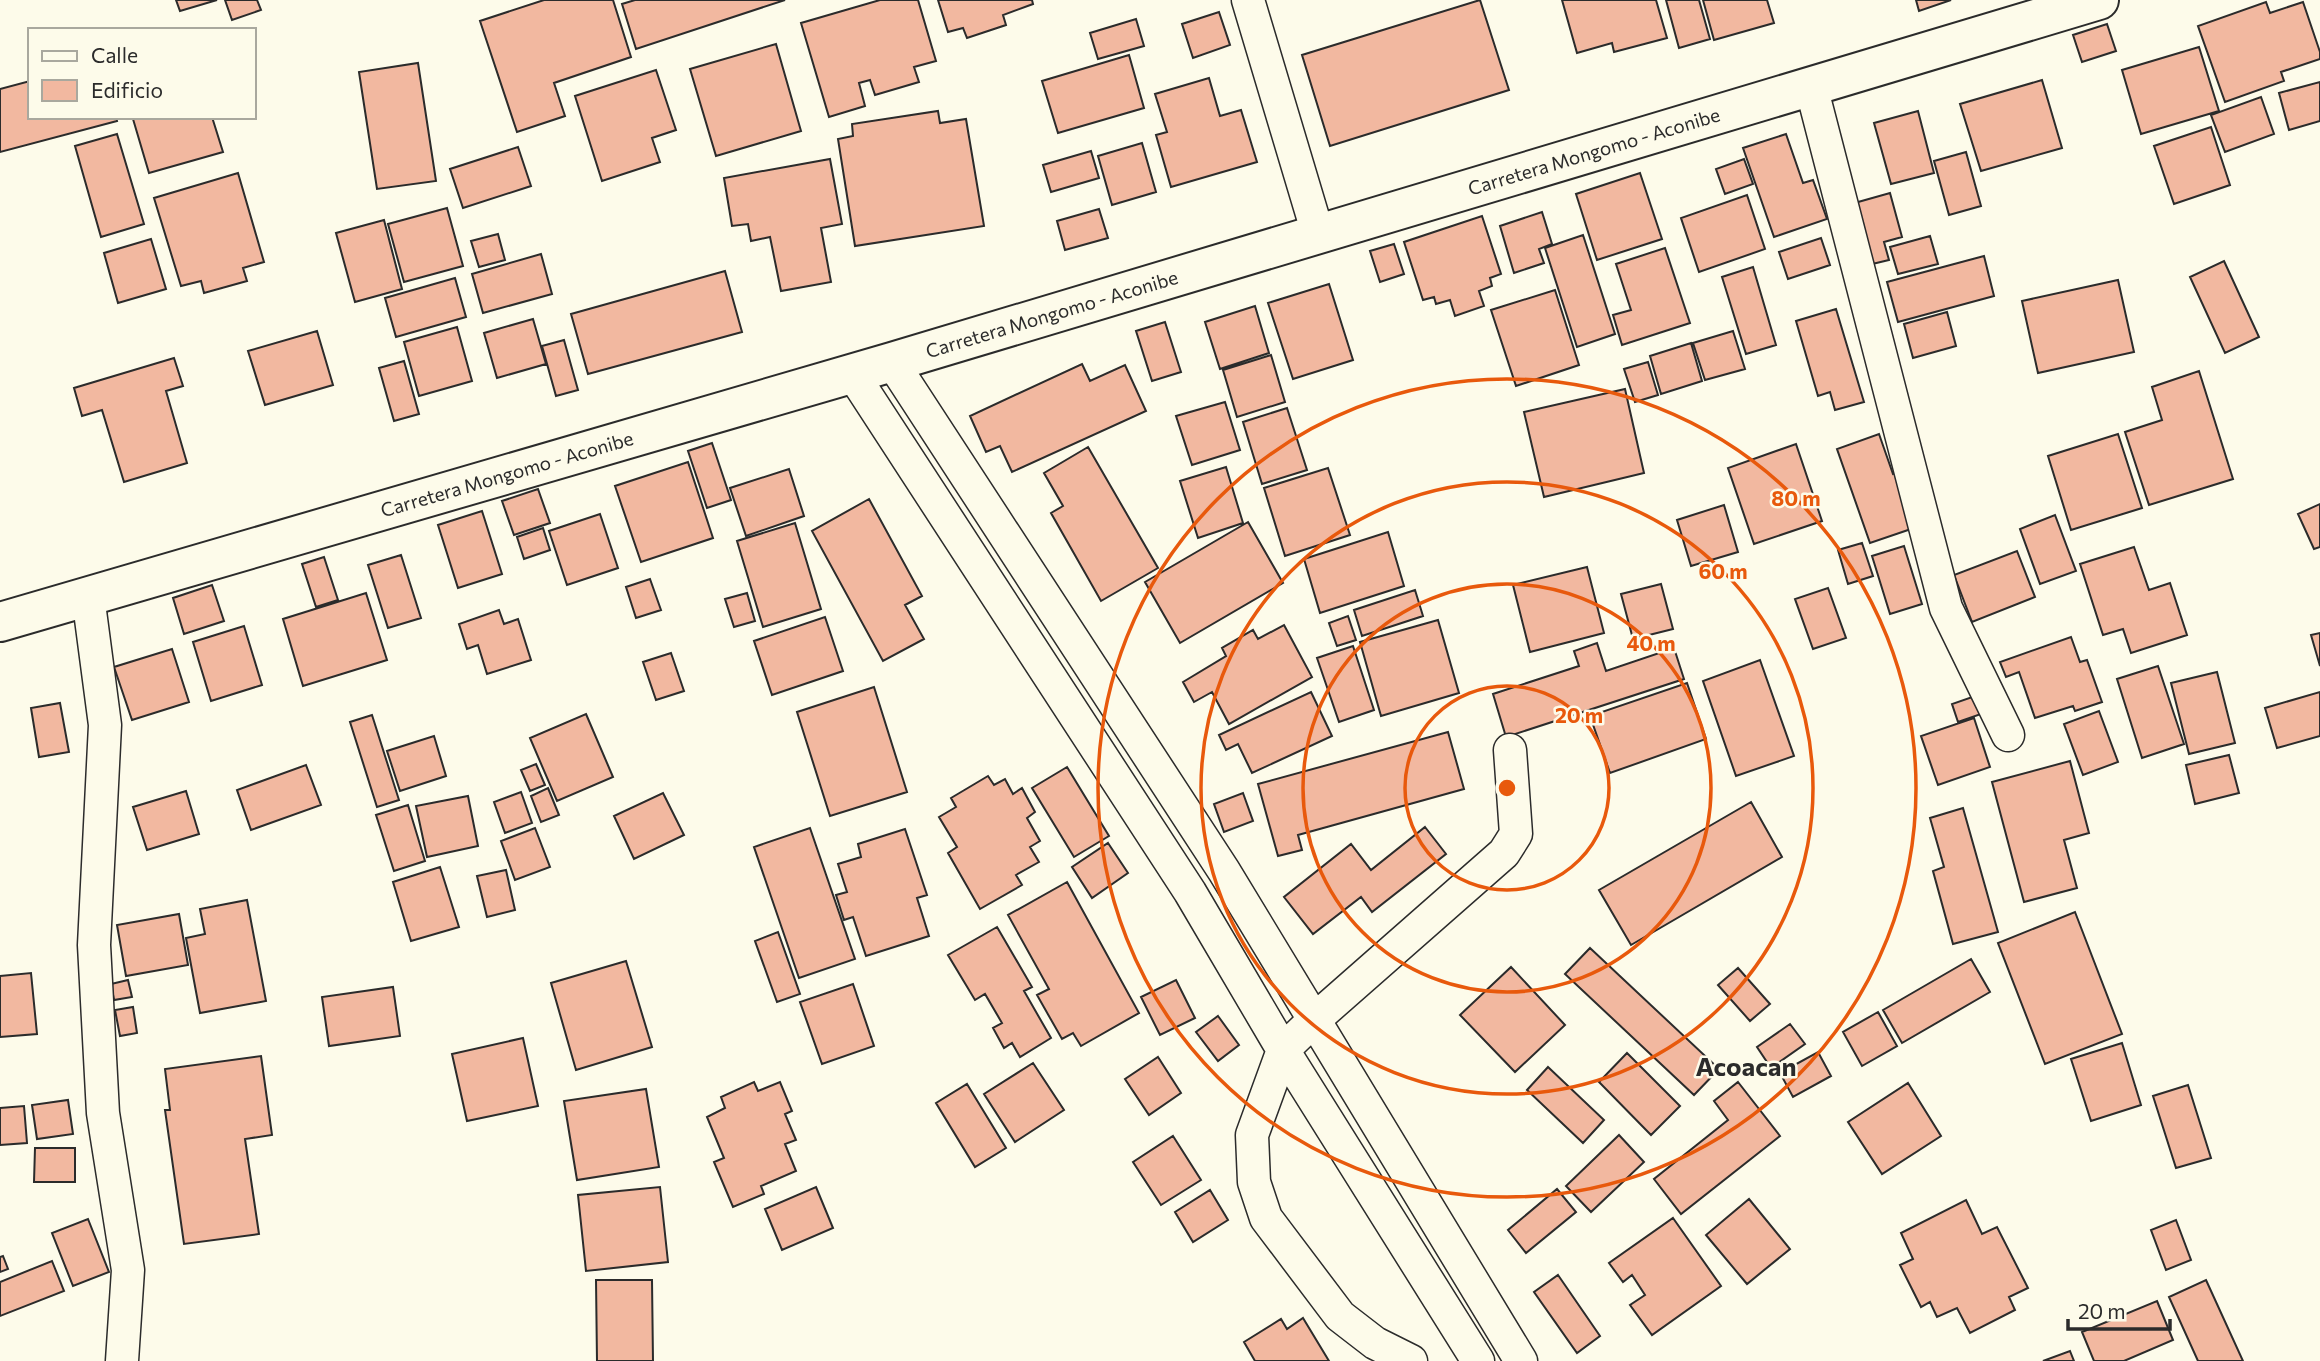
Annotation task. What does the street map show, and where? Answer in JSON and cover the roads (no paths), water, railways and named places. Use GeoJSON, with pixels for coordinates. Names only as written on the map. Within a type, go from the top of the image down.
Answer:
{"type":"FeatureCollection","features":[{"type":"Feature","properties":{"kind":"main road","name":"Carretera Mongomo - Aconibe"},"geometry":{"type":"LineString","coordinates":[[0,622],[892,362],[2099,0]]}},
{"type":"Feature","properties":{"kind":"street"},"geometry":{"type":"LineString","coordinates":[[1248,0],[1318,234]]}},
{"type":"Feature","properties":{"kind":"street"},"geometry":{"type":"LineString","coordinates":[[1811,86],[1947,608],[2008,735]]}},
{"type":"Feature","properties":{"kind":"street"},"geometry":{"type":"LineString","coordinates":[[892,362],[1224,871],[1521,1361]]}},
{"type":"Feature","properties":{"kind":"street"},"geometry":{"type":"LineString","coordinates":[[852,373],[1182,881],[1283,1050],[1478,1361]]}},
{"type":"Feature","properties":{"kind":"street"},"geometry":{"type":"LineString","coordinates":[[88,596],[105,725],[94,945],[103,1113],[128,1270],[122,1361]]}},
{"type":"Feature","properties":{"kind":"street"},"geometry":{"type":"LineString","coordinates":[[1410,1361],[1375,1343],[1340,1316],[1266,1218],[1254,1182],[1252,1135],[1283,1050],[1504,853],[1516,834],[1510,750]]}},
{"type":"Feature","properties":{"kind":"district","name":"Acoacan"},"geometry":{"type":"Point","coordinates":[1746,1067]}}]}
